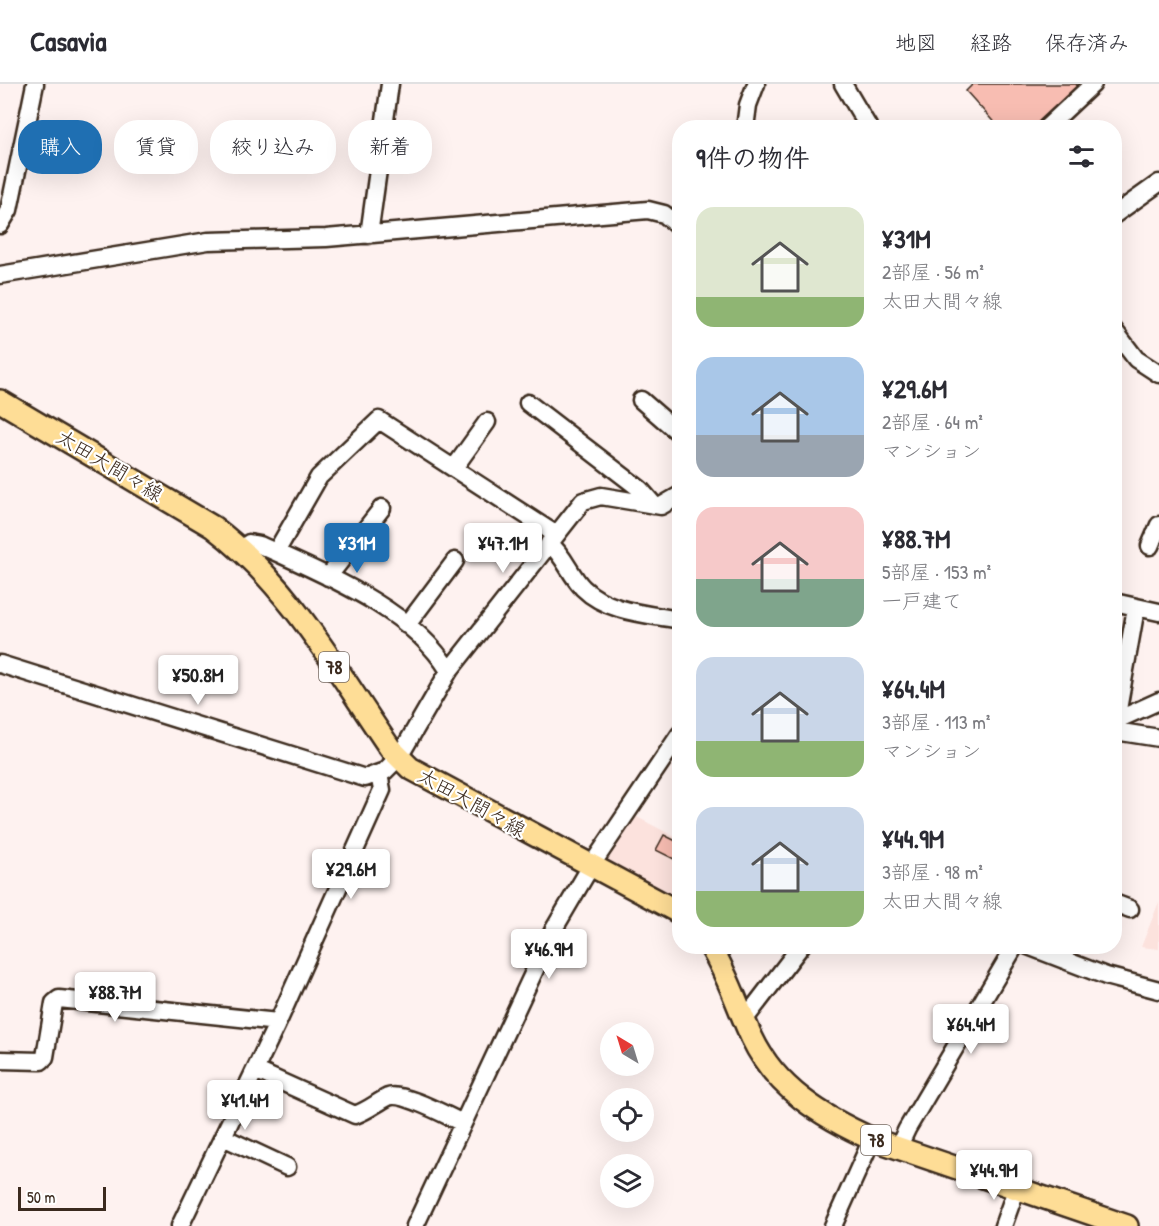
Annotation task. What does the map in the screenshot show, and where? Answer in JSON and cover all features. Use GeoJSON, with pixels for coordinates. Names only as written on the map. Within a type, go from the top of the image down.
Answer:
{"type":"FeatureCollection","features":[{"type":"Feature","properties":{"kind":"main road","name":"太田大間々線"},"geometry":{"type":"LineString","coordinates":[[0,401],[213,527],[242,549],[284,595],[399,757],[423,777],[672,909]]}},
{"type":"Feature","properties":{"kind":"main road","name":"78"},"geometry":{"type":"LineString","coordinates":[[714,954],[763,1056],[795,1094],[843,1126],[872,1139],[1127,1226]]}},
{"type":"Feature","properties":{"kind":"street"},"geometry":{"type":"LineString","coordinates":[[0,225],[9,210],[34,84]]}},
{"type":"Feature","properties":{"kind":"street"},"geometry":{"type":"LineString","coordinates":[[369,235],[390,84]]}},
{"type":"Feature","properties":{"kind":"street"},"geometry":{"type":"LineString","coordinates":[[746,120],[748,105],[756,84]]}},
{"type":"Feature","properties":{"kind":"street"},"geometry":{"type":"LineString","coordinates":[[843,84],[864,120]]}},
{"type":"Feature","properties":{"kind":"street"},"geometry":{"type":"LineString","coordinates":[[1055,120],[1093,84]]}},
{"type":"Feature","properties":{"kind":"street"},"geometry":{"type":"LineString","coordinates":[[1122,209],[1159,183]]}},
{"type":"Feature","properties":{"kind":"street"},"geometry":{"type":"LineString","coordinates":[[0,275],[208,241],[369,235],[648,210],[664,214],[672,220]]}},
{"type":"Feature","properties":{"kind":"street"},"geometry":{"type":"LineString","coordinates":[[1122,341],[1136,359],[1159,374]]}},
{"type":"Feature","properties":{"kind":"street"},"geometry":{"type":"LineString","coordinates":[[641,400],[672,427]]}},
{"type":"Feature","properties":{"kind":"street"},"geometry":{"type":"LineString","coordinates":[[528,403],[640,489],[654,505]]}},
{"type":"Feature","properties":{"kind":"street"},"geometry":{"type":"LineString","coordinates":[[276,552],[319,477],[379,420],[454,468],[552,539],[582,588],[592,595],[623,610],[672,619]]}},
{"type":"Feature","properties":{"kind":"street"},"geometry":{"type":"LineString","coordinates":[[454,468],[487,422]]}},
{"type":"Feature","properties":{"kind":"street"},"geometry":{"type":"LineString","coordinates":[[0,664],[365,778],[379,774],[399,757],[449,671],[552,539],[588,498],[601,496],[654,505],[667,504],[672,501]]}},
{"type":"Feature","properties":{"kind":"street"},"geometry":{"type":"LineString","coordinates":[[328,577],[382,508]]}},
{"type":"Feature","properties":{"kind":"street"},"geometry":{"type":"LineString","coordinates":[[1150,546],[1159,525]]}},
{"type":"Feature","properties":{"kind":"street"},"geometry":{"type":"LineString","coordinates":[[242,549],[249,543],[253,543],[328,577],[408,625],[441,657],[449,671]]}},
{"type":"Feature","properties":{"kind":"street"},"geometry":{"type":"LineString","coordinates":[[408,625],[455,561]]}},
{"type":"Feature","properties":{"kind":"street"},"geometry":{"type":"LineString","coordinates":[[1122,604],[1159,612]]}},
{"type":"Feature","properties":{"kind":"street"},"geometry":{"type":"LineString","coordinates":[[1122,676],[1136,608]]}},
{"type":"Feature","properties":{"kind":"street"},"geometry":{"type":"LineString","coordinates":[[1122,724],[1159,701]]}},
{"type":"Feature","properties":{"kind":"street"},"geometry":{"type":"LineString","coordinates":[[1122,730],[1159,738]]}},
{"type":"Feature","properties":{"kind":"street"},"geometry":{"type":"LineString","coordinates":[[416,1226],[554,928],[591,866],[672,746]]}},
{"type":"Feature","properties":{"kind":"street"},"geometry":{"type":"LineString","coordinates":[[180,1226],[278,1022],[382,790],[379,774]]}},
{"type":"Feature","properties":{"kind":"street"},"geometry":{"type":"LineString","coordinates":[[745,1019],[795,954]]}},
{"type":"Feature","properties":{"kind":"street"},"geometry":{"type":"LineString","coordinates":[[898,1148],[1010,954]]}},
{"type":"Feature","properties":{"kind":"street"},"geometry":{"type":"LineString","coordinates":[[1049,954],[1106,976],[1159,990]]}},
{"type":"Feature","properties":{"kind":"street"},"geometry":{"type":"LineString","coordinates":[[0,1060],[41,1061],[45,1058],[54,1003],[59,999],[278,1022]]}},
{"type":"Feature","properties":{"kind":"street"},"geometry":{"type":"LineString","coordinates":[[255,1070],[355,1115],[372,1109],[390,1096],[401,1096],[464,1123]]}},
{"type":"Feature","properties":{"kind":"street"},"geometry":{"type":"LineString","coordinates":[[223,1137],[287,1167]]}},
{"type":"Feature","properties":{"kind":"street"},"geometry":{"type":"LineString","coordinates":[[833,1226],[872,1139]]}},
{"type":"Feature","properties":{"kind":"street"},"geometry":{"type":"LineString","coordinates":[[1003,1226],[1017,1187]]}},
{"type":"Feature","properties":{"kind":"shaded area"},"geometry":{"type":"Polygon","coordinates":[[[635,816],[672,835],[672,902],[608,867],[606,861],[635,816]]]}},
{"type":"Feature","properties":{"kind":"shaded area"},"geometry":{"type":"Polygon","coordinates":[[[1159,902],[1159,949],[1141,947],[1159,902]]]}},
{"type":"Feature","properties":{"kind":"building"},"geometry":{"type":"Polygon","coordinates":[[[973,84],[1076,84],[1080,87],[1045,120],[992,120],[966,91],[973,84]]]}},
{"type":"Feature","properties":{"kind":"building"},"geometry":{"type":"Polygon","coordinates":[[[664,835],[672,839],[672,858],[656,850],[664,835]]]}}]}
